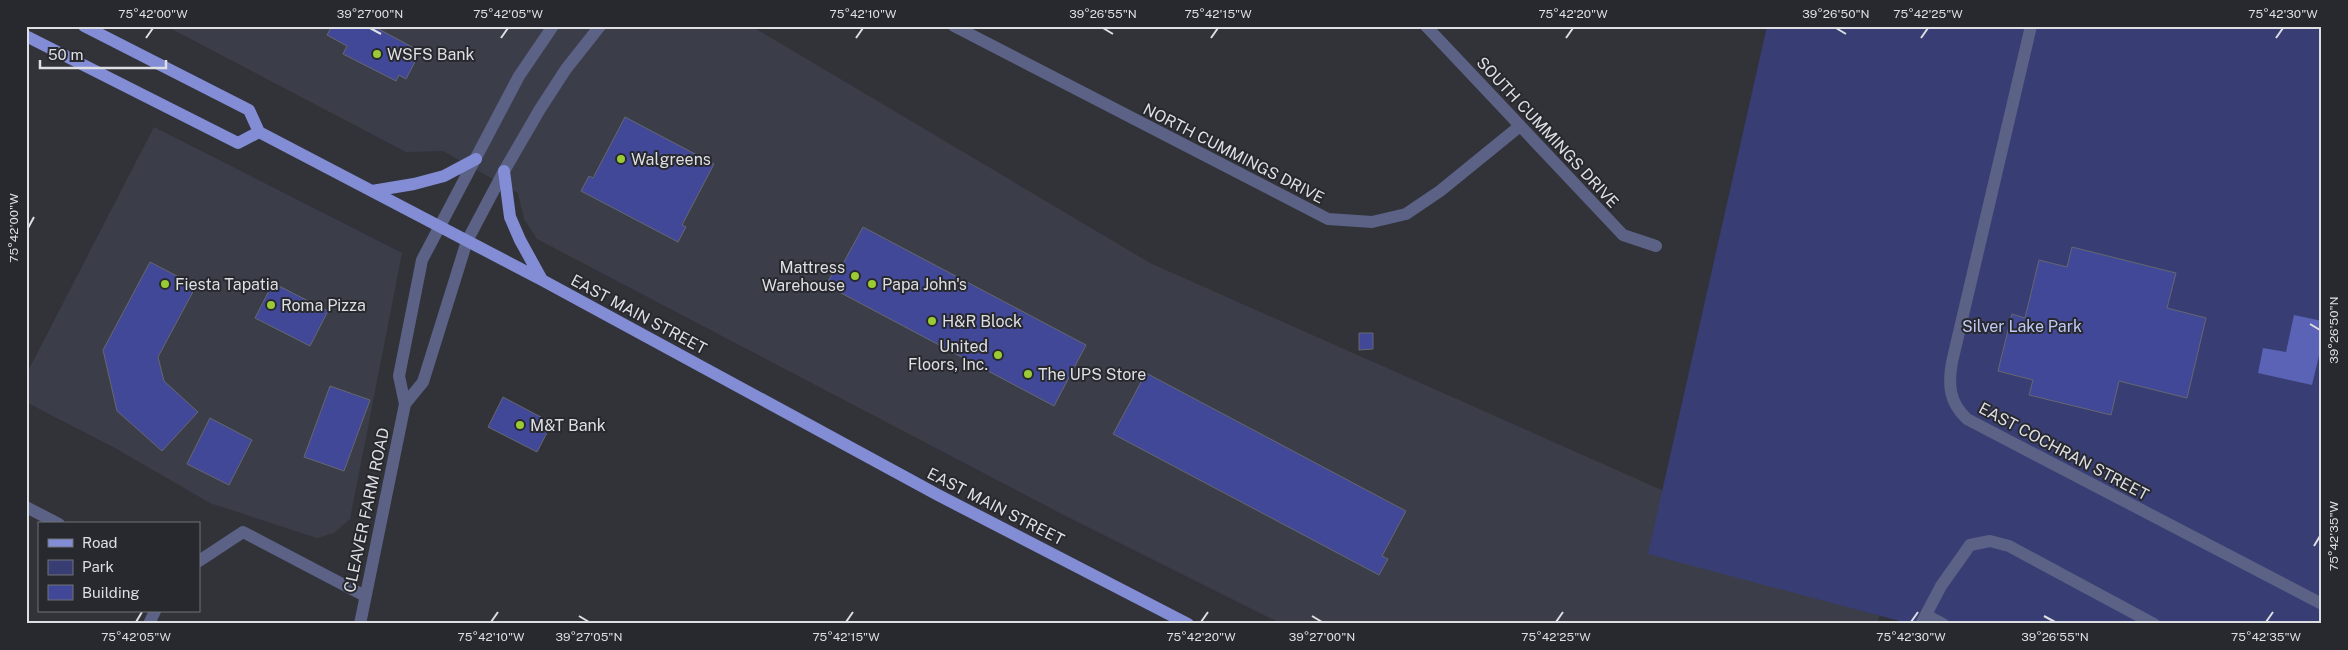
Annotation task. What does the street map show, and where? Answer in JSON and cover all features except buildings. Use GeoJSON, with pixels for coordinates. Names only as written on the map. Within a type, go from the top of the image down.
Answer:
{"type":"FeatureCollection","features":[{"type":"Feature","properties":{"kind":"main road"},"geometry":{"type":"LineString","coordinates":[[26,36],[238,143],[259,132],[249,110],[84,26]]}},
{"type":"Feature","properties":{"kind":"main road","name":"EAST MAIN STREET"},"geometry":{"type":"LineString","coordinates":[[259,132],[542,280],[938,495],[1188,624]]}},
{"type":"Feature","properties":{"kind":"main road"},"geometry":{"type":"LineString","coordinates":[[372,190],[414,184],[444,176],[476,159]]}},
{"type":"Feature","properties":{"kind":"main road"},"geometry":{"type":"LineString","coordinates":[[504,170],[510,217],[520,240],[542,280]]}},
{"type":"Feature","properties":{"kind":"street","name":"CLEAVER FARM ROAD"},"geometry":{"type":"LineString","coordinates":[[360,624],[405,404],[398,376],[422,260],[518,76],[553,26]]}},
{"type":"Feature","properties":{"kind":"street","name":"CLEAVER FARM ROAD"},"geometry":{"type":"LineString","coordinates":[[405,404],[422,382],[467,241],[504,170],[566,69],[600,26]]}},
{"type":"Feature","properties":{"kind":"street","name":"NORTH CUMMINGS DRIVE"},"geometry":{"type":"LineString","coordinates":[[954,26],[1328,219],[1372,222],[1406,214],[1440,192],[1520,126]]}},
{"type":"Feature","properties":{"kind":"street","name":"SOUTH CUMMINGS DRIVE"},"geometry":{"type":"LineString","coordinates":[[1426,26],[1623,235],[1656,246]]}},
{"type":"Feature","properties":{"kind":"street","name":"EAST COCHRAN STREET"},"geometry":{"type":"LineString","coordinates":[[2032,26],[1952,362],[1949,387],[1952,400],[1967,419],[2322,604]]}},
{"type":"Feature","properties":{"kind":"street"},"geometry":{"type":"LineString","coordinates":[[26,507],[55,522]]}},
{"type":"Feature","properties":{"kind":"street"},"geometry":{"type":"LineString","coordinates":[[200,560],[243,532],[365,596]]}},
{"type":"Feature","properties":{"kind":"street"},"geometry":{"type":"LineString","coordinates":[[1943,624],[1924,619],[1941,586],[1970,545],[1990,541],[2009,546],[2043,562],[2154,624]]}},
{"type":"Feature","properties":{"kind":"street"},"geometry":{"type":"LineString","coordinates":[[149,624],[155,612]]}},
{"type":"Feature","properties":{"kind":"shaded area"},"geometry":{"type":"Polygon","coordinates":[[[166,26],[751,26],[1150,263],[1887,590],[1877,624],[1282,624],[1058,512],[537,239],[524,219],[518,193],[443,151],[406,152],[166,26]]]}},
{"type":"Feature","properties":{"kind":"shaded area"},"geometry":{"type":"Polygon","coordinates":[[[154,127],[402,253],[350,519],[334,533],[317,538],[210,503],[115,448],[26,402],[26,375],[154,127]]]}},
{"type":"Feature","properties":{"kind":"shaded area"},"geometry":{"type":"Polygon","coordinates":[[[2294,315],[2322,321],[2322,343],[2312,385],[2258,373],[2263,348],[2286,352],[2294,315]]]}},
{"type":"Feature","properties":{"kind":"green space","name":"Silver Lake Park"},"geometry":{"type":"Polygon","coordinates":[[[1767,26],[2322,26],[2322,624],[1911,624],[1648,554],[1767,26]]]}},
{"type":"Feature","properties":{"kind":"place","name":"WSFS Bank"},"geometry":{"type":"Point","coordinates":[377,54]}},
{"type":"Feature","properties":{"kind":"place","name":"Walgreens"},"geometry":{"type":"Point","coordinates":[621,159]}},
{"type":"Feature","properties":{"kind":"place","name":"Mattress Warehouse"},"geometry":{"type":"Point","coordinates":[855,276]}},
{"type":"Feature","properties":{"kind":"place","name":"Fiesta Tapatia"},"geometry":{"type":"Point","coordinates":[165,284]}},
{"type":"Feature","properties":{"kind":"place","name":"Papa John's"},"geometry":{"type":"Point","coordinates":[872,284]}},
{"type":"Feature","properties":{"kind":"place","name":"Roma Pizza"},"geometry":{"type":"Point","coordinates":[271,305]}},
{"type":"Feature","properties":{"kind":"place","name":"H&R Block"},"geometry":{"type":"Point","coordinates":[932,321]}},
{"type":"Feature","properties":{"kind":"place","name":"United Floors, Inc."},"geometry":{"type":"Point","coordinates":[998,355]}},
{"type":"Feature","properties":{"kind":"place","name":"The UPS Store"},"geometry":{"type":"Point","coordinates":[1028,374]}},
{"type":"Feature","properties":{"kind":"place","name":"M&T Bank"},"geometry":{"type":"Point","coordinates":[520,425]}}]}
